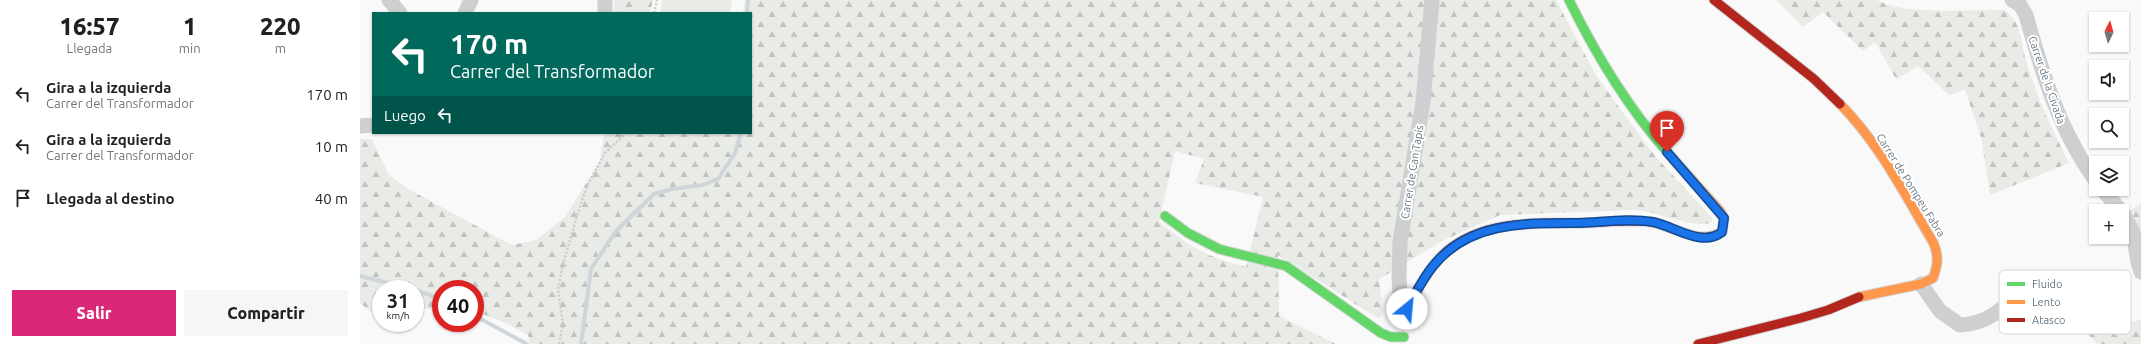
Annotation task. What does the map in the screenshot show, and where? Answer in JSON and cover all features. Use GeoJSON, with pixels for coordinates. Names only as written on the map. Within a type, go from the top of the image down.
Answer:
{"type":"FeatureCollection","features":[{"type":"Feature","properties":{"kind":"street"},"geometry":{"type":"LineString","coordinates":[[389,0],[399,12]]}},
{"type":"Feature","properties":{"kind":"street"},"geometry":{"type":"LineString","coordinates":[[465,12],[471,0]]}},
{"type":"Feature","properties":{"kind":"street"},"geometry":{"type":"LineString","coordinates":[[605,0],[605,12]]}},
{"type":"Feature","properties":{"kind":"street","name":"Carrer de Can Tapis"},"geometry":{"type":"LineString","coordinates":[[1404,340],[1399,278],[1400,242],[1423,102],[1432,0]]}},
{"type":"Feature","properties":{"kind":"street"},"geometry":{"type":"LineString","coordinates":[[1402,319],[1433,266],[1443,255],[1472,235],[1487,230],[1530,224],[1641,221],[1669,226],[1702,238],[1711,238],[1722,232],[1724,218],[1720,211],[1658,142],[1631,107],[1605,70],[1569,0]]}},
{"type":"Feature","properties":{"kind":"street","name":"Carrer de Pompeu Fabra"},"geometry":{"type":"LineString","coordinates":[[1698,344],[1801,318],[1828,310],[1856,298],[1921,284],[1933,278],[1939,261],[1938,252],[1877,150],[1845,109],[1819,83],[1744,27],[1714,0]]}},
{"type":"Feature","properties":{"kind":"street","name":"Carrer de la Civada"},"geometry":{"type":"LineString","coordinates":[[2012,0],[2020,5],[2026,15],[2055,109],[2076,150],[2089,170]]}},
{"type":"Feature","properties":{"kind":"street"},"geometry":{"type":"LineString","coordinates":[[360,126],[372,125]]}},
{"type":"Feature","properties":{"kind":"street"},"geometry":{"type":"LineString","coordinates":[[2108,196],[2116,204]]}},
{"type":"Feature","properties":{"kind":"street"},"geometry":{"type":"LineString","coordinates":[[1165,216],[1188,233],[1219,249],[1286,266],[1381,333],[1404,340]]}},
{"type":"Feature","properties":{"kind":"street"},"geometry":{"type":"LineString","coordinates":[[2129,224],[2133,232],[2141,272]]}},
{"type":"Feature","properties":{"kind":"street"},"geometry":{"type":"LineString","coordinates":[[1921,284],[1940,311],[1951,321],[1960,325],[1974,323],[1996,314],[1999,311]]}},
{"type":"Feature","properties":{"kind":"path"},"geometry":{"type":"LineString","coordinates":[[654,12],[657,0]]}},
{"type":"Feature","properties":{"kind":"path"},"geometry":{"type":"LineString","coordinates":[[559,344],[563,325],[562,304],[558,289],[563,264],[577,216],[587,186],[605,153],[625,134]]}},
{"type":"Feature","properties":{"kind":"green space"},"geometry":{"type":"Polygon","coordinates":[[[614,0],[653,0],[650,12],[614,12],[614,0]]]}},
{"type":"Feature","properties":{"kind":"green space"},"geometry":{"type":"Polygon","coordinates":[[[662,0],[732,0],[730,12],[660,12],[662,0]]]}},
{"type":"Feature","properties":{"kind":"green space"},"geometry":{"type":"Polygon","coordinates":[[[745,0],[1556,0],[1596,75],[1626,117],[1655,156],[1712,218],[1711,223],[1702,224],[1633,210],[1500,215],[1442,241],[1379,279],[1383,313],[1379,319],[1278,255],[1279,316],[1336,344],[530,344],[528,335],[503,322],[484,315],[484,280],[432,280],[432,309],[424,309],[424,280],[372,280],[372,313],[360,303],[360,139],[372,139],[388,174],[408,189],[512,245],[536,240],[565,217],[600,161],[604,134],[752,134],[752,12],[743,12],[745,0]],[[1175,151],[1159,222],[1190,245],[1209,255],[1246,267],[1263,197],[1195,183],[1204,159],[1175,151]]]}},
{"type":"Feature","properties":{"kind":"green space"},"geometry":{"type":"Polygon","coordinates":[[[1776,0],[1877,0],[1889,5],[1920,10],[2004,10],[2016,23],[2028,67],[2038,95],[2049,123],[2069,163],[1990,195],[1981,137],[1965,90],[1949,95],[1918,66],[1896,79],[1875,42],[1863,51],[1823,12],[1803,27],[1776,0]]]}},
{"type":"Feature","properties":{"kind":"green space"},"geometry":{"type":"Polygon","coordinates":[[[2141,203],[2141,235],[2129,211],[2141,203]]]}},
{"type":"Feature","properties":{"kind":"green space"},"geometry":{"type":"Polygon","coordinates":[[[2141,320],[2141,344],[2097,344],[2088,334],[2131,334],[2131,322],[2141,320]]]}},
{"type":"Feature","properties":{"kind":"waterway"},"geometry":{"type":"LineString","coordinates":[[747,12],[748,0]]}},
{"type":"Feature","properties":{"kind":"waterway"},"geometry":{"type":"LineString","coordinates":[[581,344],[591,269],[616,231],[654,194],[672,189],[703,185],[718,179],[735,153],[741,134]]}},
{"type":"Feature","properties":{"kind":"waterway"},"geometry":{"type":"LineString","coordinates":[[360,276],[376,280]]}},
{"type":"Feature","properties":{"kind":"waterway"},"geometry":{"type":"LineString","coordinates":[[424,293],[432,296]]}},
{"type":"Feature","properties":{"kind":"waterway"},"geometry":{"type":"LineString","coordinates":[[484,321],[527,344]]}},
{"type":"Feature","properties":{"kind":"traffic: fast"},"geometry":{"type":"LineString","coordinates":[[1569,0],[1601,60],[1613,79],[1652,135],[1667,152]]}},
{"type":"Feature","properties":{"kind":"traffic: fast"},"geometry":{"type":"LineString","coordinates":[[1165,216],[1188,233],[1219,249],[1286,266],[1381,333],[1391,337],[1404,337]]}},
{"type":"Feature","properties":{"kind":"traffic: slow"},"geometry":{"type":"LineString","coordinates":[[1840,104],[1867,135],[1891,170],[1933,242],[1937,256],[1937,264],[1933,278],[1921,284],[1859,297]]}},
{"type":"Feature","properties":{"kind":"traffic: slow"},"geometry":{"type":"LineString","coordinates":[[1651,222],[1695,236],[1713,236],[1722,232],[1724,218],[1720,211],[1667,152]]}},
{"type":"Feature","properties":{"kind":"traffic: jam"},"geometry":{"type":"LineString","coordinates":[[1714,0],[1814,79],[1840,104]]}},
{"type":"Feature","properties":{"kind":"traffic: jam"},"geometry":{"type":"LineString","coordinates":[[1402,319],[1411,301],[1433,266],[1447,251],[1461,241],[1476,234],[1492,229],[1525,224],[1623,221],[1651,222]]}},
{"type":"Feature","properties":{"kind":"traffic: jam"},"geometry":{"type":"LineString","coordinates":[[1698,344],[1801,318],[1828,310],[1859,297]]}},
{"type":"Feature","properties":{"kind":"route"},"geometry":{"type":"LineString","coordinates":[[1407,309],[1433,266],[1443,255],[1472,235],[1487,230],[1505,226],[1530,224],[1641,221],[1654,222],[1669,226],[1702,238],[1717,236],[1722,232],[1724,225],[1724,218],[1720,211],[1667,152]]}}]}
